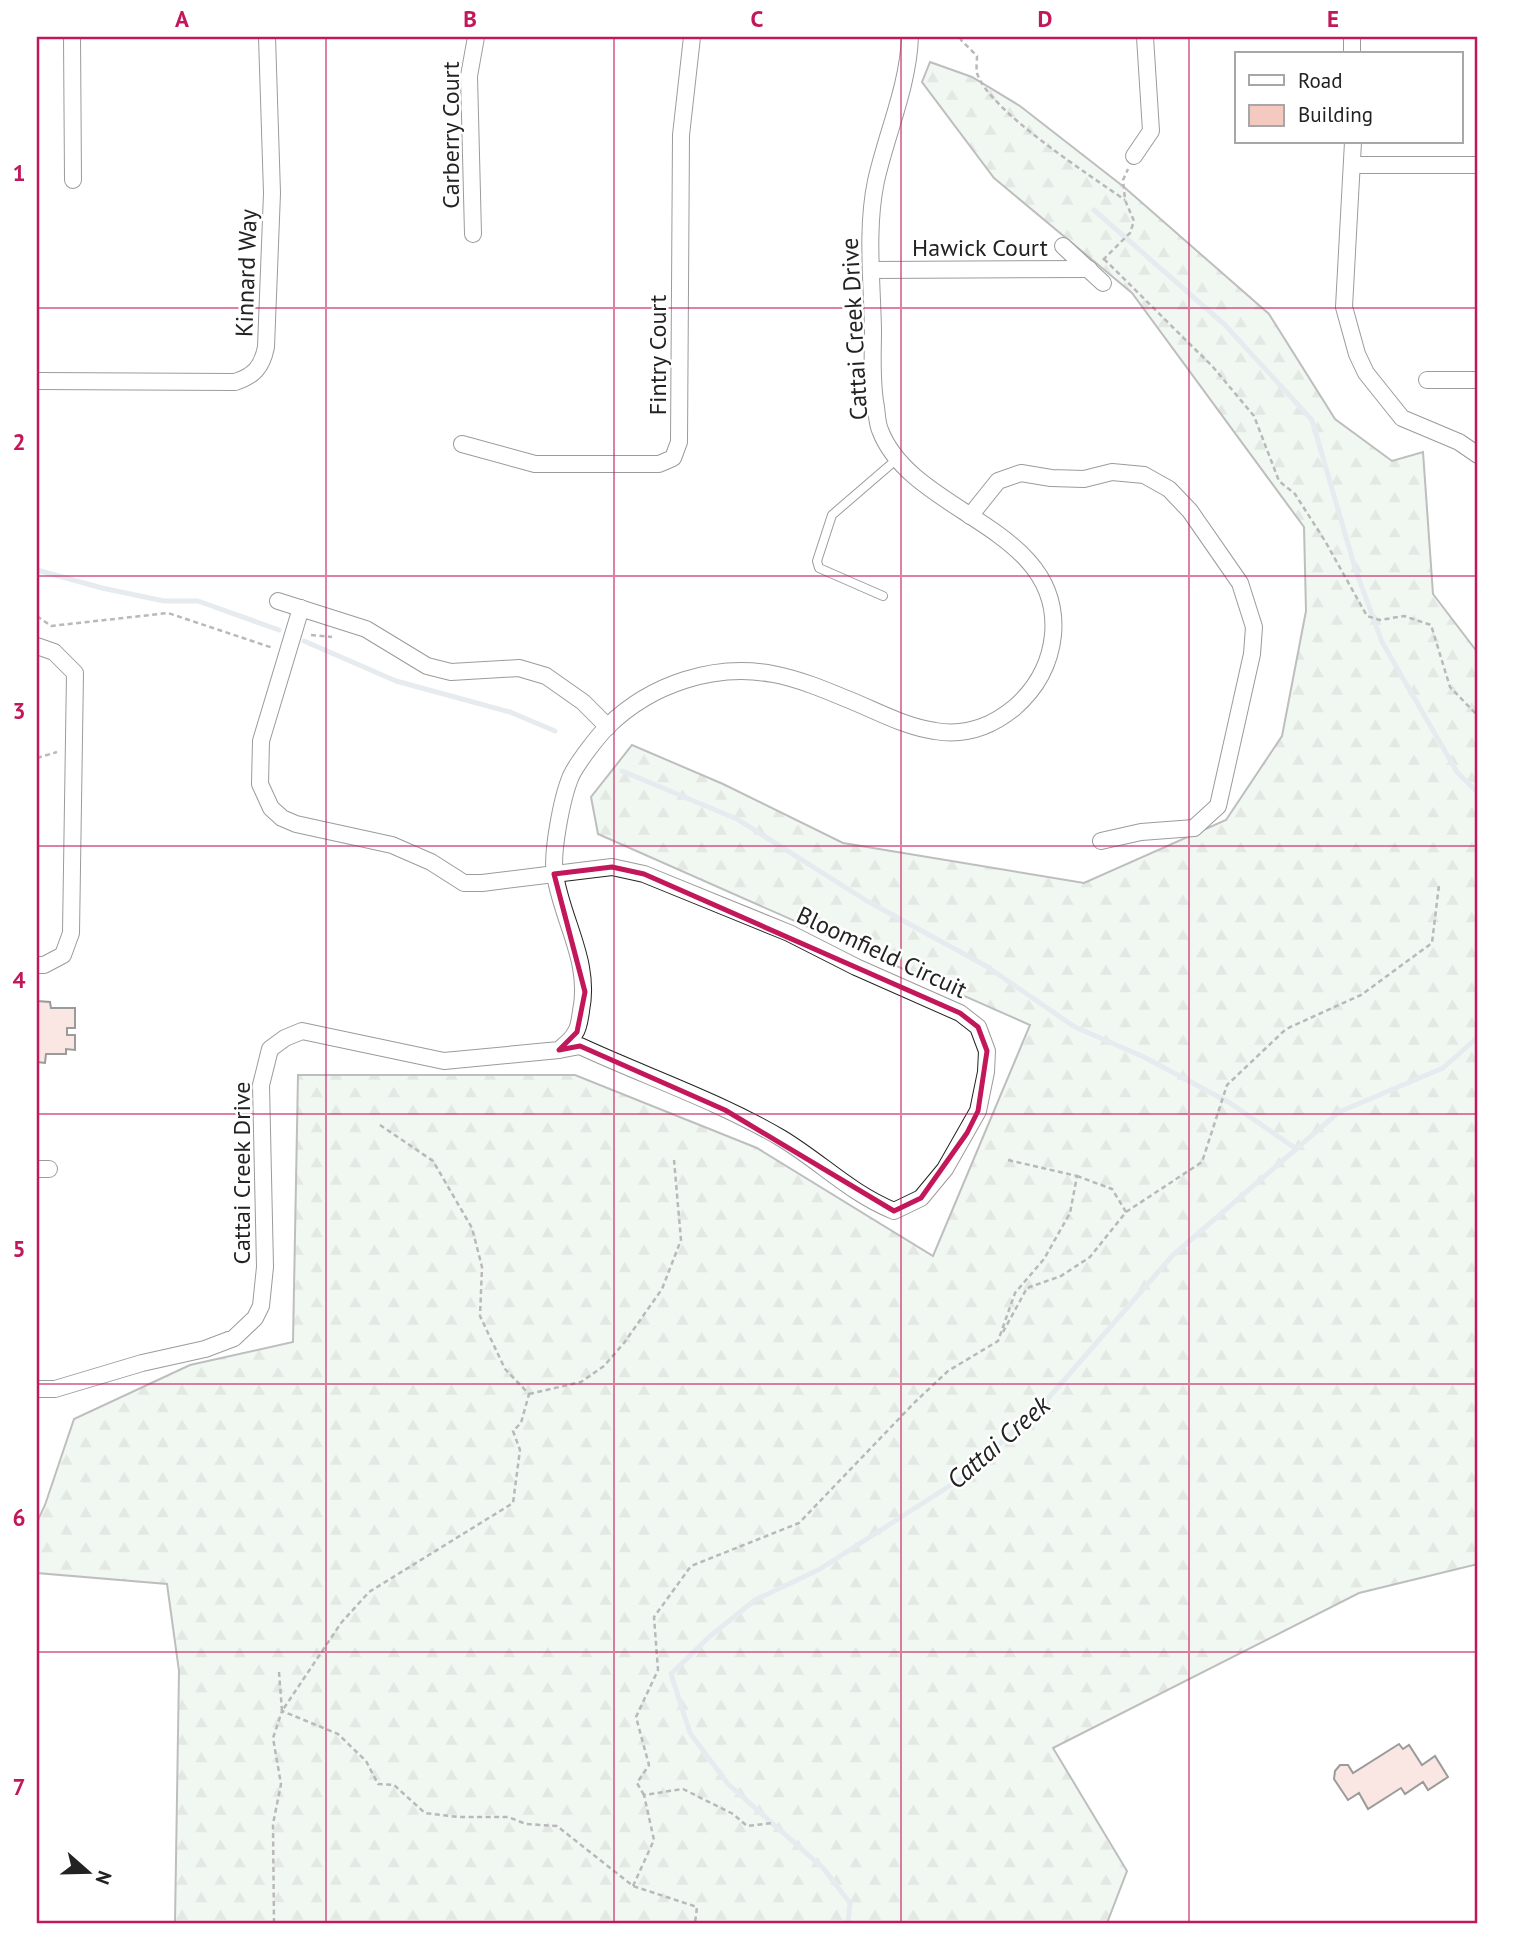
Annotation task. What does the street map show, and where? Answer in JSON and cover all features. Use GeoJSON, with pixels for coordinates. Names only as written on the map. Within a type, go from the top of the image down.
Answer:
{"type":"FeatureCollection","features":[{"type":"Feature","properties":{"kind":"street"},"geometry":{"type":"LineString","coordinates":[[72,37],[73,180]]}},
{"type":"Feature","properties":{"kind":"street","name":"Kinnard Way"},"geometry":{"type":"LineString","coordinates":[[37,381],[235,382],[247,378],[257,370],[264,359],[266,347],[272,193],[267,37]]}},
{"type":"Feature","properties":{"kind":"street","name":"Carberry Court"},"geometry":{"type":"LineString","coordinates":[[473,234],[469,76],[476,37]]}},
{"type":"Feature","properties":{"kind":"street","name":"Fintry Court"},"geometry":{"type":"LineString","coordinates":[[462,444],[535,464],[659,464],[674,458],[679,442],[681,135],[692,37]]}},
{"type":"Feature","properties":{"kind":"street","name":"Cattai Creek Drive"},"geometry":{"type":"LineString","coordinates":[[37,1389],[55,1390],[142,1363],[205,1349],[234,1338],[255,1318],[261,1306],[265,1267],[261,1085],[270,1049],[285,1038],[302,1031],[444,1061],[559,1050],[577,1032],[585,992],[583,968],[554,874],[554,845],[572,774],[608,727],[646,697],[692,676],[731,671],[770,673],[805,682],[931,731],[959,733],[991,725],[1016,707],[1040,680],[1052,649],[1054,620],[1050,594],[1034,567],[1012,546],[926,484],[897,459],[880,430],[874,400],[872,223],[876,182],[909,62],[910,37]]}},
{"type":"Feature","properties":{"kind":"street"},"geometry":{"type":"LineString","coordinates":[[1134,156],[1151,131],[1145,37]]}},
{"type":"Feature","properties":{"kind":"street"},"geometry":{"type":"LineString","coordinates":[[1353,144],[1344,307],[1348,330],[1357,354],[1366,373],[1402,418],[1459,442],[1478,454]]}},
{"type":"Feature","properties":{"kind":"street"},"geometry":{"type":"LineString","coordinates":[[1353,165],[1478,165]]}},
{"type":"Feature","properties":{"kind":"street","name":"Hawick Court"},"geometry":{"type":"LineString","coordinates":[[1063,246],[1103,283]]}},
{"type":"Feature","properties":{"kind":"street","name":"Hawick Court"},"geometry":{"type":"LineString","coordinates":[[872,270],[1086,267]]}},
{"type":"Feature","properties":{"kind":"street"},"geometry":{"type":"LineString","coordinates":[[1427,380],[1478,380]]}},
{"type":"Feature","properties":{"kind":"street"},"geometry":{"type":"LineString","coordinates":[[970,516],[998,481],[1021,473],[1051,478],[1084,479],[1112,472],[1144,475],[1169,489],[1191,511],[1240,583],[1254,627],[1252,654],[1218,806],[1194,828],[1141,832],[1101,841]]}},
{"type":"Feature","properties":{"kind":"street"},"geometry":{"type":"LineString","coordinates":[[278,601],[366,629],[427,666],[451,672],[519,668],[545,676],[583,702],[608,727]]}},
{"type":"Feature","properties":{"kind":"street"},"geometry":{"type":"LineString","coordinates":[[301,608],[261,741],[260,784],[271,808],[282,818],[313,828],[392,845],[431,862],[464,883],[554,874]]}},
{"type":"Feature","properties":{"kind":"street"},"geometry":{"type":"LineString","coordinates":[[37,646],[54,652],[75,673],[71,933],[63,956],[44,965],[37,965]]}},
{"type":"Feature","properties":{"kind":"street","name":"Bloomfield Circuit"},"geometry":{"type":"LineString","coordinates":[[554,874],[612,867],[643,874],[789,933],[856,967],[960,1013],[978,1027],[986,1051],[986,1072],[978,1111],[945,1169],[921,1198],[894,1211],[870,1201],[782,1139],[725,1110],[580,1046],[559,1050]]}},
{"type":"Feature","properties":{"kind":"lane"},"geometry":{"type":"LineString","coordinates":[[883,596],[819,568],[817,561],[832,515],[897,459]]}},
{"type":"Feature","properties":{"kind":"path"},"geometry":{"type":"LineString","coordinates":[[961,37],[978,57],[977,72],[997,104],[1125,200]]}},
{"type":"Feature","properties":{"kind":"path"},"geometry":{"type":"LineString","coordinates":[[1086,267],[1104,259],[1130,233],[1134,220],[1125,200],[1123,180],[1134,156]]}},
{"type":"Feature","properties":{"kind":"path"},"geometry":{"type":"LineString","coordinates":[[1104,259],[1213,367],[1254,416],[1279,481],[1295,494],[1367,616],[1380,620],[1404,616],[1431,625],[1450,687],[1478,716]]}},
{"type":"Feature","properties":{"kind":"path"},"geometry":{"type":"LineString","coordinates":[[37,616],[51,626],[168,613],[287,653]]}},
{"type":"Feature","properties":{"kind":"path"},"geometry":{"type":"LineString","coordinates":[[37,758],[74,748]]}},
{"type":"Feature","properties":{"kind":"path"},"geometry":{"type":"LineString","coordinates":[[633,1886],[654,1840],[644,1795],[637,1783],[649,1765],[636,1717],[658,1670],[654,1618],[691,1566],[799,1523],[948,1371],[998,1341],[1027,1288],[1061,1276],[1090,1257],[1126,1212],[1202,1162],[1227,1085],[1286,1029],[1361,995],[1432,943],[1439,885]]}},
{"type":"Feature","properties":{"kind":"path"},"geometry":{"type":"LineString","coordinates":[[377,1124],[432,1161],[472,1228],[482,1267],[480,1317],[505,1370],[529,1394]]}},
{"type":"Feature","properties":{"kind":"path"},"geometry":{"type":"LineString","coordinates":[[529,1394],[581,1382],[604,1366],[624,1343],[662,1289],[681,1240],[674,1160]]}},
{"type":"Feature","properties":{"kind":"path"},"geometry":{"type":"LineString","coordinates":[[1008,1160],[1077,1176],[1112,1189],[1126,1212]]}},
{"type":"Feature","properties":{"kind":"path"},"geometry":{"type":"LineString","coordinates":[[998,1341],[1015,1293],[1044,1259],[1070,1213],[1077,1176]]}},
{"type":"Feature","properties":{"kind":"path"},"geometry":{"type":"LineString","coordinates":[[274,1923],[273,1824],[281,1784],[273,1738],[282,1711],[341,1623],[369,1592],[513,1503],[520,1450],[513,1431],[521,1423],[529,1394]]}},
{"type":"Feature","properties":{"kind":"path"},"geometry":{"type":"LineString","coordinates":[[279,1672],[282,1711]]}},
{"type":"Feature","properties":{"kind":"path"},"geometry":{"type":"LineString","coordinates":[[282,1711],[338,1734],[366,1761],[378,1784],[394,1786],[425,1813],[459,1817],[508,1817],[526,1824],[557,1826],[633,1886],[697,1907],[695,1923]]}},
{"type":"Feature","properties":{"kind":"path"},"geometry":{"type":"LineString","coordinates":[[644,1795],[683,1790],[733,1814],[747,1826],[773,1823]]}},
{"type":"Feature","properties":{"kind":"highlighted area"},"geometry":{"type":"Polygon","coordinates":[[[612,867],[644,874],[960,1013],[978,1027],[987,1051],[978,1111],[967,1133],[921,1198],[894,1211],[725,1110],[580,1046],[559,1050],[577,1032],[585,992],[554,874],[612,867]]]}},
{"type":"Feature","properties":{"kind":"green space"},"geometry":{"type":"Polygon","coordinates":[[[930,62],[972,77],[1020,106],[1124,187],[1269,314],[1335,419],[1392,461],[1423,452],[1433,594],[1478,653],[1478,1564],[1359,1593],[1053,1748],[1127,1871],[1107,1923],[175,1923],[179,1671],[167,1584],[37,1573],[37,1522],[74,1419],[190,1365],[293,1342],[298,1075],[575,1075],[757,1148],[933,1256],[1030,1025],[598,834],[591,797],[632,745],[723,784],[843,843],[1084,883],[1226,820],[1282,736],[1306,611],[1304,527],[1132,293],[994,178],[922,82],[930,62]]]}},
{"type":"Feature","properties":{"kind":"building"},"geometry":{"type":"Polygon","coordinates":[[[37,1001],[50,1002],[51,1008],[75,1008],[75,1028],[67,1028],[67,1035],[75,1035],[75,1050],[66,1049],[66,1054],[46,1054],[45,1063],[37,1062],[37,1001]]]}},
{"type":"Feature","properties":{"kind":"building"},"geometry":{"type":"Polygon","coordinates":[[[1399,1744],[1403,1749],[1409,1745],[1422,1765],[1435,1756],[1448,1777],[1428,1790],[1423,1782],[1405,1794],[1401,1788],[1368,1809],[1359,1793],[1348,1800],[1334,1779],[1335,1771],[1340,1765],[1348,1765],[1353,1773],[1399,1744]]]}},
{"type":"Feature","properties":{"kind":"waterway"},"geometry":{"type":"LineString","coordinates":[[1094,210],[1224,324],[1312,420],[1355,568],[1382,642],[1457,772],[1478,793]]}},
{"type":"Feature","properties":{"kind":"waterway"},"geometry":{"type":"LineString","coordinates":[[37,570],[164,601],[198,601],[279,630]]}},
{"type":"Feature","properties":{"kind":"waterway"},"geometry":{"type":"LineString","coordinates":[[304,641],[396,681],[510,712],[555,731]]}},
{"type":"Feature","properties":{"kind":"waterway"},"geometry":{"type":"LineString","coordinates":[[622,771],[737,819],[867,901],[986,966],[1075,1027],[1144,1057],[1230,1103],[1295,1148]]}},
{"type":"Feature","properties":{"kind":"waterway","name":"Cattai Creek"},"geometry":{"type":"LineString","coordinates":[[848,1923],[850,1903],[823,1868],[728,1784],[690,1733],[671,1674],[709,1637],[755,1600],[820,1569],[965,1476],[1045,1402],[1172,1256],[1339,1112],[1443,1068],[1478,1037]]}}]}
